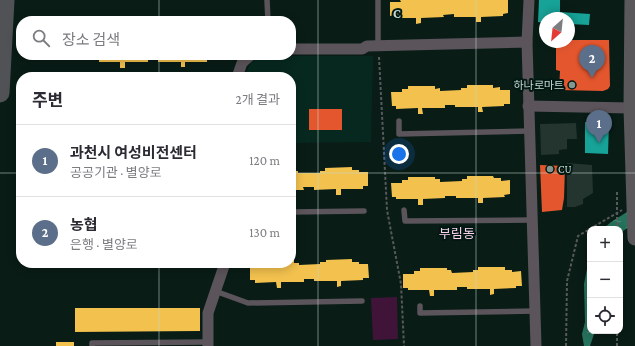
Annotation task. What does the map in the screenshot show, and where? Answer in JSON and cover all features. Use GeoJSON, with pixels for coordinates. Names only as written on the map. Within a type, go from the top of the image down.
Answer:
{"type":"FeatureCollection","features":[{"type":"Feature","properties":{"kind":"highway"},"geometry":{"type":"LineString","coordinates":[[0,93],[5,0]]}},
{"type":"Feature","properties":{"kind":"street"},"geometry":{"type":"LineString","coordinates":[[529,0],[527,42],[528,106],[536,346]]}},
{"type":"Feature","properties":{"kind":"street"},"geometry":{"type":"LineString","coordinates":[[632,0],[634,40],[631,108],[635,238]]}},
{"type":"Feature","properties":{"kind":"street"},"geometry":{"type":"LineString","coordinates":[[296,49],[362,49],[366,46],[378,45],[527,42]]}},
{"type":"Feature","properties":{"kind":"street"},"geometry":{"type":"LineString","coordinates":[[239,72],[242,63],[245,60]]}},
{"type":"Feature","properties":{"kind":"street"},"geometry":{"type":"LineString","coordinates":[[528,106],[631,108]]}},
{"type":"Feature","properties":{"kind":"street"},"geometry":{"type":"LineString","coordinates":[[208,344],[208,313],[221,268]]}},
{"type":"Feature","properties":{"kind":"lane"},"geometry":{"type":"LineString","coordinates":[[267,0],[268,16]]}},
{"type":"Feature","properties":{"kind":"lane"},"geometry":{"type":"LineString","coordinates":[[378,0],[378,45]]}},
{"type":"Feature","properties":{"kind":"lane"},"geometry":{"type":"LineString","coordinates":[[400,121],[400,134],[529,131]]}},
{"type":"Feature","properties":{"kind":"lane"},"geometry":{"type":"LineString","coordinates":[[404,210],[405,221],[532,220]]}},
{"type":"Feature","properties":{"kind":"lane"},"geometry":{"type":"LineString","coordinates":[[296,212],[364,211]]}},
{"type":"Feature","properties":{"kind":"lane"},"geometry":{"type":"LineString","coordinates":[[215,291],[248,303],[362,301]]}},
{"type":"Feature","properties":{"kind":"lane"},"geometry":{"type":"LineString","coordinates":[[420,306],[420,313],[534,311]]}},
{"type":"Feature","properties":{"kind":"lane"},"geometry":{"type":"LineString","coordinates":[[92,346],[92,343],[208,344]]}},
{"type":"Feature","properties":{"kind":"path"},"geometry":{"type":"LineString","coordinates":[[378,45],[387,210],[401,284],[404,346]]}},
{"type":"Feature","properties":{"kind":"path"},"geometry":{"type":"LineString","coordinates":[[617,192],[617,226]]}},
{"type":"Feature","properties":{"kind":"path"},"geometry":{"type":"LineString","coordinates":[[566,346],[567,281],[578,236],[622,210]]}},
{"type":"Feature","properties":{"kind":"path"},"geometry":{"type":"LineString","coordinates":[[617,334],[617,346]]}},
{"type":"Feature","properties":{"kind":"shaded area"},"geometry":{"type":"Polygon","coordinates":[[[296,56],[373,56],[371,142],[296,143],[296,72],[247,72],[254,60],[296,60],[296,56]]]}},
{"type":"Feature","properties":{"kind":"shaded area"},"geometry":{"type":"Polygon","coordinates":[[[397,297],[398,339],[373,340],[371,298],[397,297]]]}},
{"type":"Feature","properties":{"kind":"water"},"geometry":{"type":"Polygon","coordinates":[[[635,207],[635,223],[623,231],[623,226],[606,226],[635,207]]]}},
{"type":"Feature","properties":{"kind":"water"},"geometry":{"type":"Polygon","coordinates":[[[587,269],[587,334],[594,334],[590,346],[584,346],[582,334],[585,322],[584,284],[587,269]]]}},
{"type":"Feature","properties":{"kind":"building: 주거"},"geometry":{"type":"Polygon","coordinates":[[[400,0],[508,0],[508,13],[503,14],[503,16],[481,17],[481,22],[476,22],[476,17],[454,17],[454,14],[443,15],[444,17],[421,18],[421,23],[416,24],[416,18],[394,18],[394,15],[390,16],[390,2],[401,2],[400,0]]]}},
{"type":"Feature","properties":{"kind":"building: 주거"},"geometry":{"type":"Polygon","coordinates":[[[99,60],[148,60],[148,62],[125,62],[125,68],[120,68],[120,62],[99,62],[99,60]]]}},
{"type":"Feature","properties":{"kind":"building: 주거"},"geometry":{"type":"Polygon","coordinates":[[[158,60],[207,60],[207,62],[185,62],[185,67],[181,67],[181,62],[158,62],[158,60]]]}},
{"type":"Feature","properties":{"kind":"building: 주거"},"geometry":{"type":"Polygon","coordinates":[[[467,85],[493,85],[493,88],[500,87],[500,90],[510,90],[510,104],[504,104],[504,106],[482,107],[483,112],[478,112],[478,107],[455,107],[455,105],[445,105],[445,108],[422,108],[423,114],[418,114],[418,108],[396,109],[396,106],[392,106],[391,92],[402,92],[402,89],[408,89],[408,86],[435,86],[435,89],[440,88],[440,91],[461,90],[461,88],[467,88],[467,85]]]}},
{"type":"Feature","properties":{"kind":"building: 주거"},"geometry":{"type":"Polygon","coordinates":[[[352,167],[352,170],[368,172],[368,186],[363,186],[363,189],[341,189],[341,195],[336,195],[336,189],[314,190],[314,187],[303,187],[304,190],[296,190],[296,171],[298,171],[298,173],[320,173],[320,171],[325,171],[325,168],[352,167]]]}},
{"type":"Feature","properties":{"kind":"building: 주거"},"geometry":{"type":"Polygon","coordinates":[[[467,176],[493,176],[494,178],[501,178],[501,181],[510,180],[510,194],[504,195],[505,197],[483,198],[483,203],[478,203],[478,198],[456,198],[456,196],[445,196],[445,198],[423,199],[423,205],[418,205],[418,199],[396,199],[396,197],[392,197],[391,183],[402,183],[402,180],[408,180],[408,177],[435,177],[435,179],[440,179],[440,182],[462,181],[462,179],[467,179],[467,176]]]}},
{"type":"Feature","properties":{"kind":"building: 주거"},"geometry":{"type":"Polygon","coordinates":[[[352,259],[352,262],[368,264],[369,278],[363,278],[363,280],[341,281],[341,286],[337,287],[337,281],[314,281],[314,279],[304,279],[304,282],[281,282],[281,288],[277,288],[276,282],[255,283],[255,280],[250,280],[250,268],[296,268],[296,263],[299,263],[299,265],[320,264],[320,262],[326,262],[326,260],[352,259]]]}},
{"type":"Feature","properties":{"kind":"building: 주거"},"geometry":{"type":"Polygon","coordinates":[[[478,267],[505,267],[505,270],[512,270],[512,272],[521,271],[522,286],[516,286],[516,288],[494,289],[494,294],[490,295],[490,289],[467,289],[467,287],[457,287],[457,290],[434,290],[434,296],[430,296],[429,290],[408,290],[408,288],[403,288],[403,274],[414,274],[414,271],[420,271],[420,268],[447,268],[447,270],[451,270],[452,273],[473,272],[473,270],[478,270],[478,267]]]}},
{"type":"Feature","properties":{"kind":"building: 주거"},"geometry":{"type":"Polygon","coordinates":[[[75,308],[200,308],[200,331],[75,332],[75,308]]]}},
{"type":"Feature","properties":{"kind":"building: 주거"},"geometry":{"type":"Polygon","coordinates":[[[56,342],[74,342],[74,346],[56,346],[56,342]]]}},
{"type":"Feature","properties":{"kind":"building: 상업"},"geometry":{"type":"Polygon","coordinates":[[[575,40],[609,40],[610,86],[608,89],[603,91],[559,90],[560,71],[556,70],[556,48],[575,48],[575,40]]]}},
{"type":"Feature","properties":{"kind":"building: 상업"},"geometry":{"type":"Polygon","coordinates":[[[309,109],[342,109],[342,130],[309,130],[309,109]]]}},
{"type":"Feature","properties":{"kind":"building: 상업"},"geometry":{"type":"Polygon","coordinates":[[[540,165],[565,166],[562,210],[542,212],[540,165]]]}},
{"type":"Feature","properties":{"kind":"building: 공공"},"geometry":{"type":"Polygon","coordinates":[[[539,0],[560,0],[560,12],[539,12],[538,22],[539,0]]]}},
{"type":"Feature","properties":{"kind":"building: 공공"},"geometry":{"type":"Polygon","coordinates":[[[575,13],[590,14],[589,25],[575,24],[575,13]]]}},
{"type":"Feature","properties":{"kind":"building: 공공"},"geometry":{"type":"Polygon","coordinates":[[[585,122],[609,123],[608,154],[585,153],[585,122]]]}},
{"type":"Feature","properties":{"kind":"building: 기타"},"geometry":{"type":"Polygon","coordinates":[[[576,123],[577,139],[567,139],[567,149],[559,150],[559,154],[541,155],[540,124],[576,123]]]}},
{"type":"Feature","properties":{"kind":"building: 기타"},"geometry":{"type":"Polygon","coordinates":[[[567,163],[592,165],[593,193],[583,199],[583,204],[575,207],[567,207],[567,163]]]}},
{"type":"Feature","properties":{"kind":"place","name":"농협"},"geometry":{"type":"Point","coordinates":[592,78]}},
{"type":"Feature","properties":{"kind":"place","name":"하나로마트"},"geometry":{"type":"Point","coordinates":[572,85]}},
{"type":"Feature","properties":{"kind":"place","name":"과천시 여성비전센터"},"geometry":{"type":"Point","coordinates":[599,143]}},
{"type":"Feature","properties":{"kind":"place","name":"CU"},"geometry":{"type":"Point","coordinates":[550,169]}},
{"type":"Feature","properties":{"kind":"district","name":"부림동"},"geometry":{"type":"Point","coordinates":[457,233]}}]}
